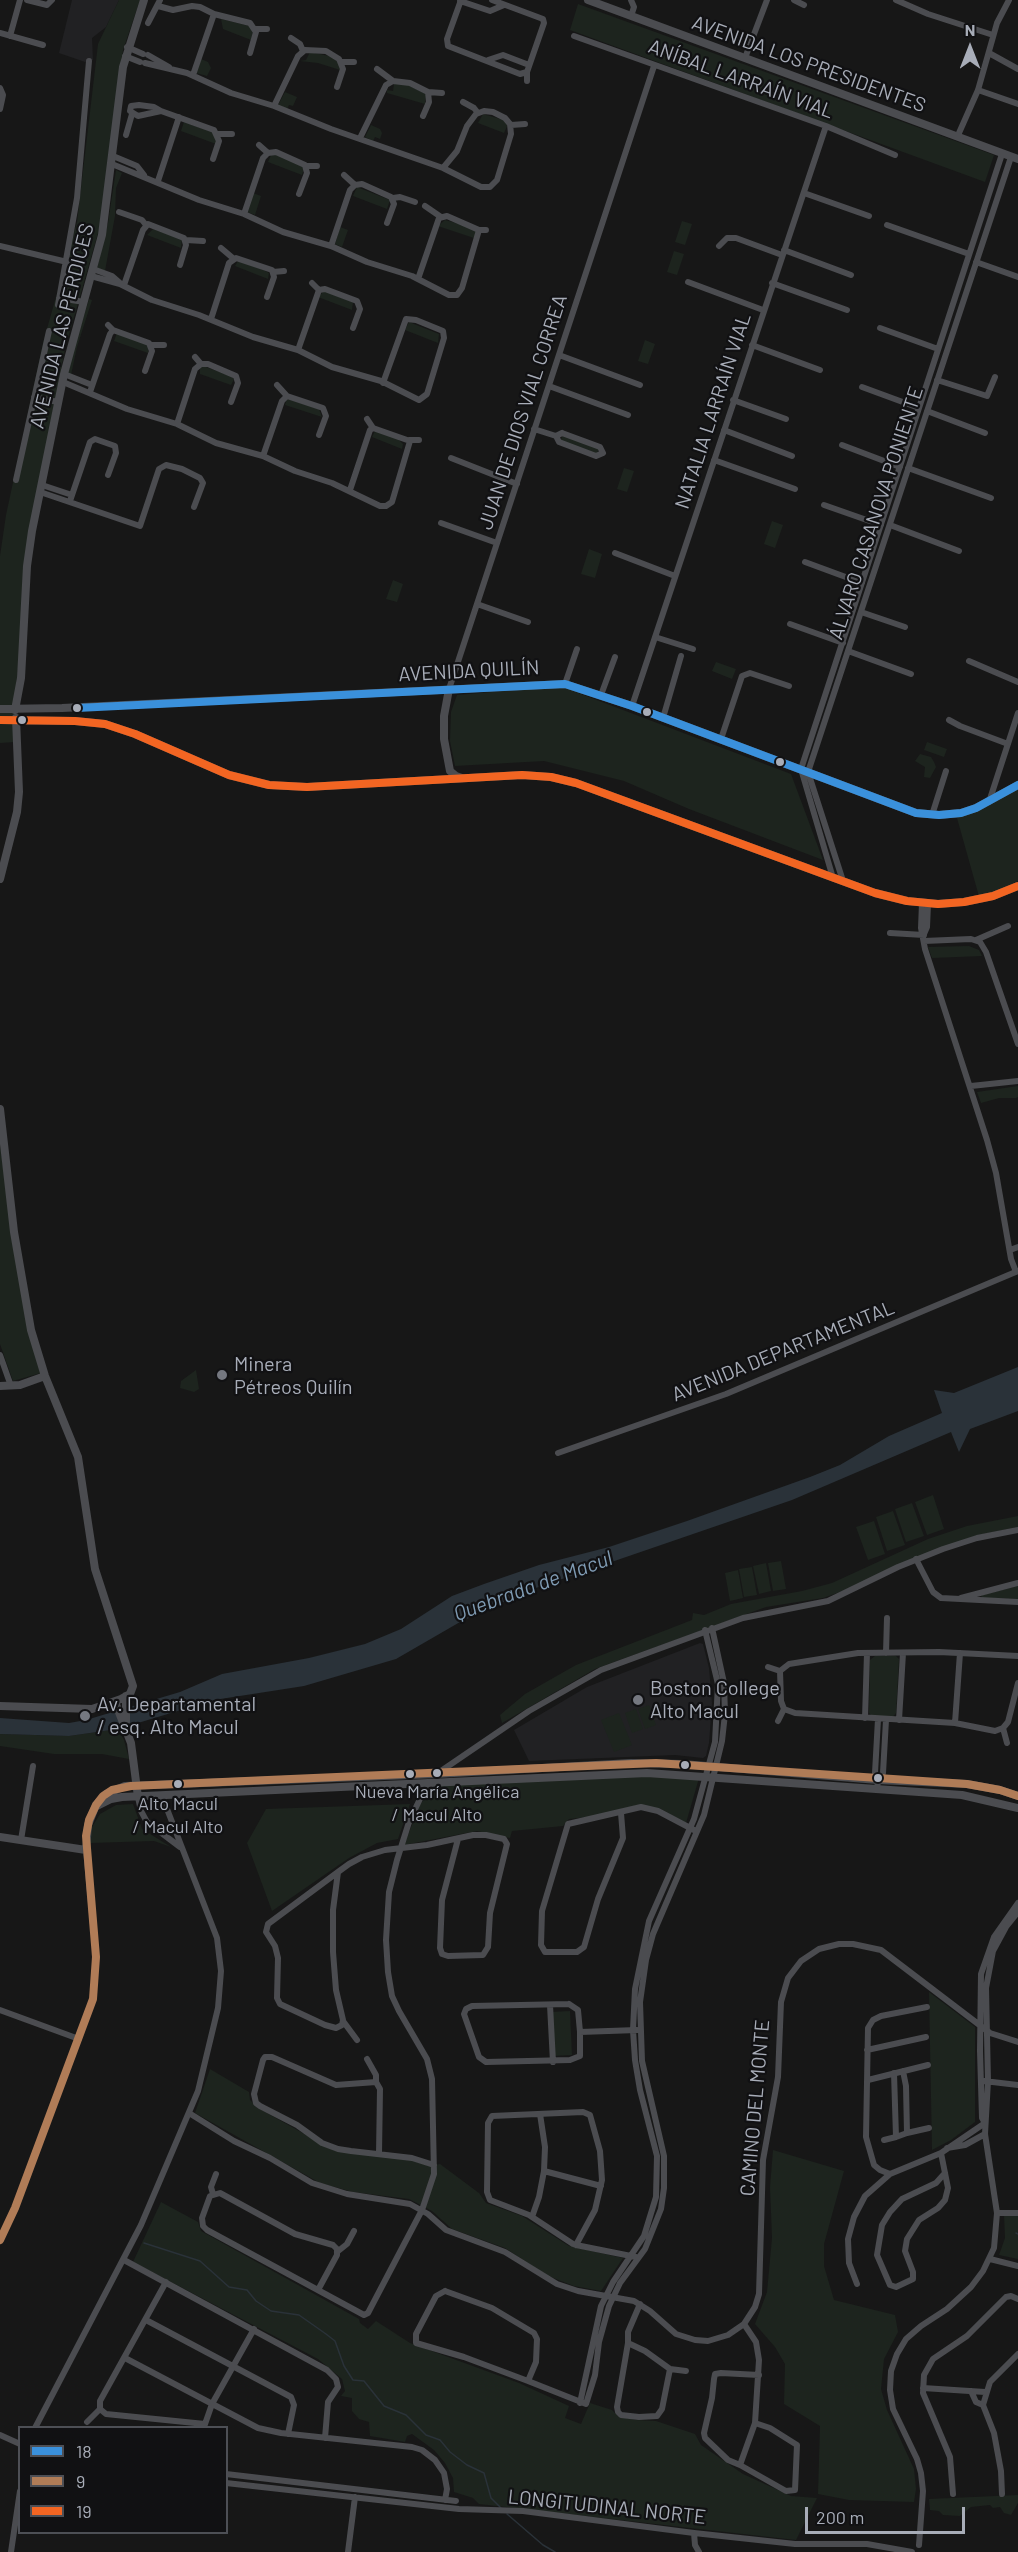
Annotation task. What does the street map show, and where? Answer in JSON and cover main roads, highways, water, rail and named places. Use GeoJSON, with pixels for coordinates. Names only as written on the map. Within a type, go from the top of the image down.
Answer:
{"type":"FeatureCollection","features":[{"type":"Feature","properties":{"kind":"water","name":"Quebrada de Macul"},"geometry":{"type":"Polygon","coordinates":[[[1018,1367],[1018,1411],[970,1429],[959,1452],[951,1432],[792,1500],[530,1590],[460,1622],[396,1659],[304,1686],[214,1700],[118,1729],[69,1736],[0,1734],[0,1718],[69,1723],[86,1720],[180,1692],[222,1674],[309,1658],[365,1644],[401,1629],[452,1596],[539,1565],[609,1547],[687,1521],[840,1465],[889,1436],[942,1413],[934,1390],[954,1393],[1018,1367]]]}},
{"type":"Feature","properties":{"kind":"waterway"},"geometry":{"type":"LineString","coordinates":[[144,2243],[200,2261],[229,2287],[247,2290],[256,2301],[271,2311],[299,2315],[326,2334],[335,2341],[344,2366],[353,2380],[364,2381],[384,2406],[406,2415],[426,2435],[440,2440],[450,2452],[467,2465],[484,2473],[491,2498],[501,2508]]}},
{"type":"Feature","properties":{"kind":"waterway"},"geometry":{"type":"LineString","coordinates":[[507,2514],[543,2545],[555,2552]]}},
{"type":"Feature","properties":{"kind":"place","name":"Minera Pétreos Quilín"},"geometry":{"type":"Point","coordinates":[222,1375]}},
{"type":"Feature","properties":{"kind":"place","name":"Boston College Alto Macul"},"geometry":{"type":"Point","coordinates":[638,1700]}},
{"type":"Feature","properties":{"kind":"place","name":"Av. Departamental / esq. Alto Macul"},"geometry":{"type":"Point","coordinates":[85,1716]}},
{"type":"Feature","properties":{"kind":"place","name":"Nueva María Angélica / Macul Alto"},"geometry":{"type":"Point","coordinates":[437,1773]}},
{"type":"Feature","properties":{"kind":"place","name":"Alto Macul / Macul Alto"},"geometry":{"type":"Point","coordinates":[178,1784]}}]}
